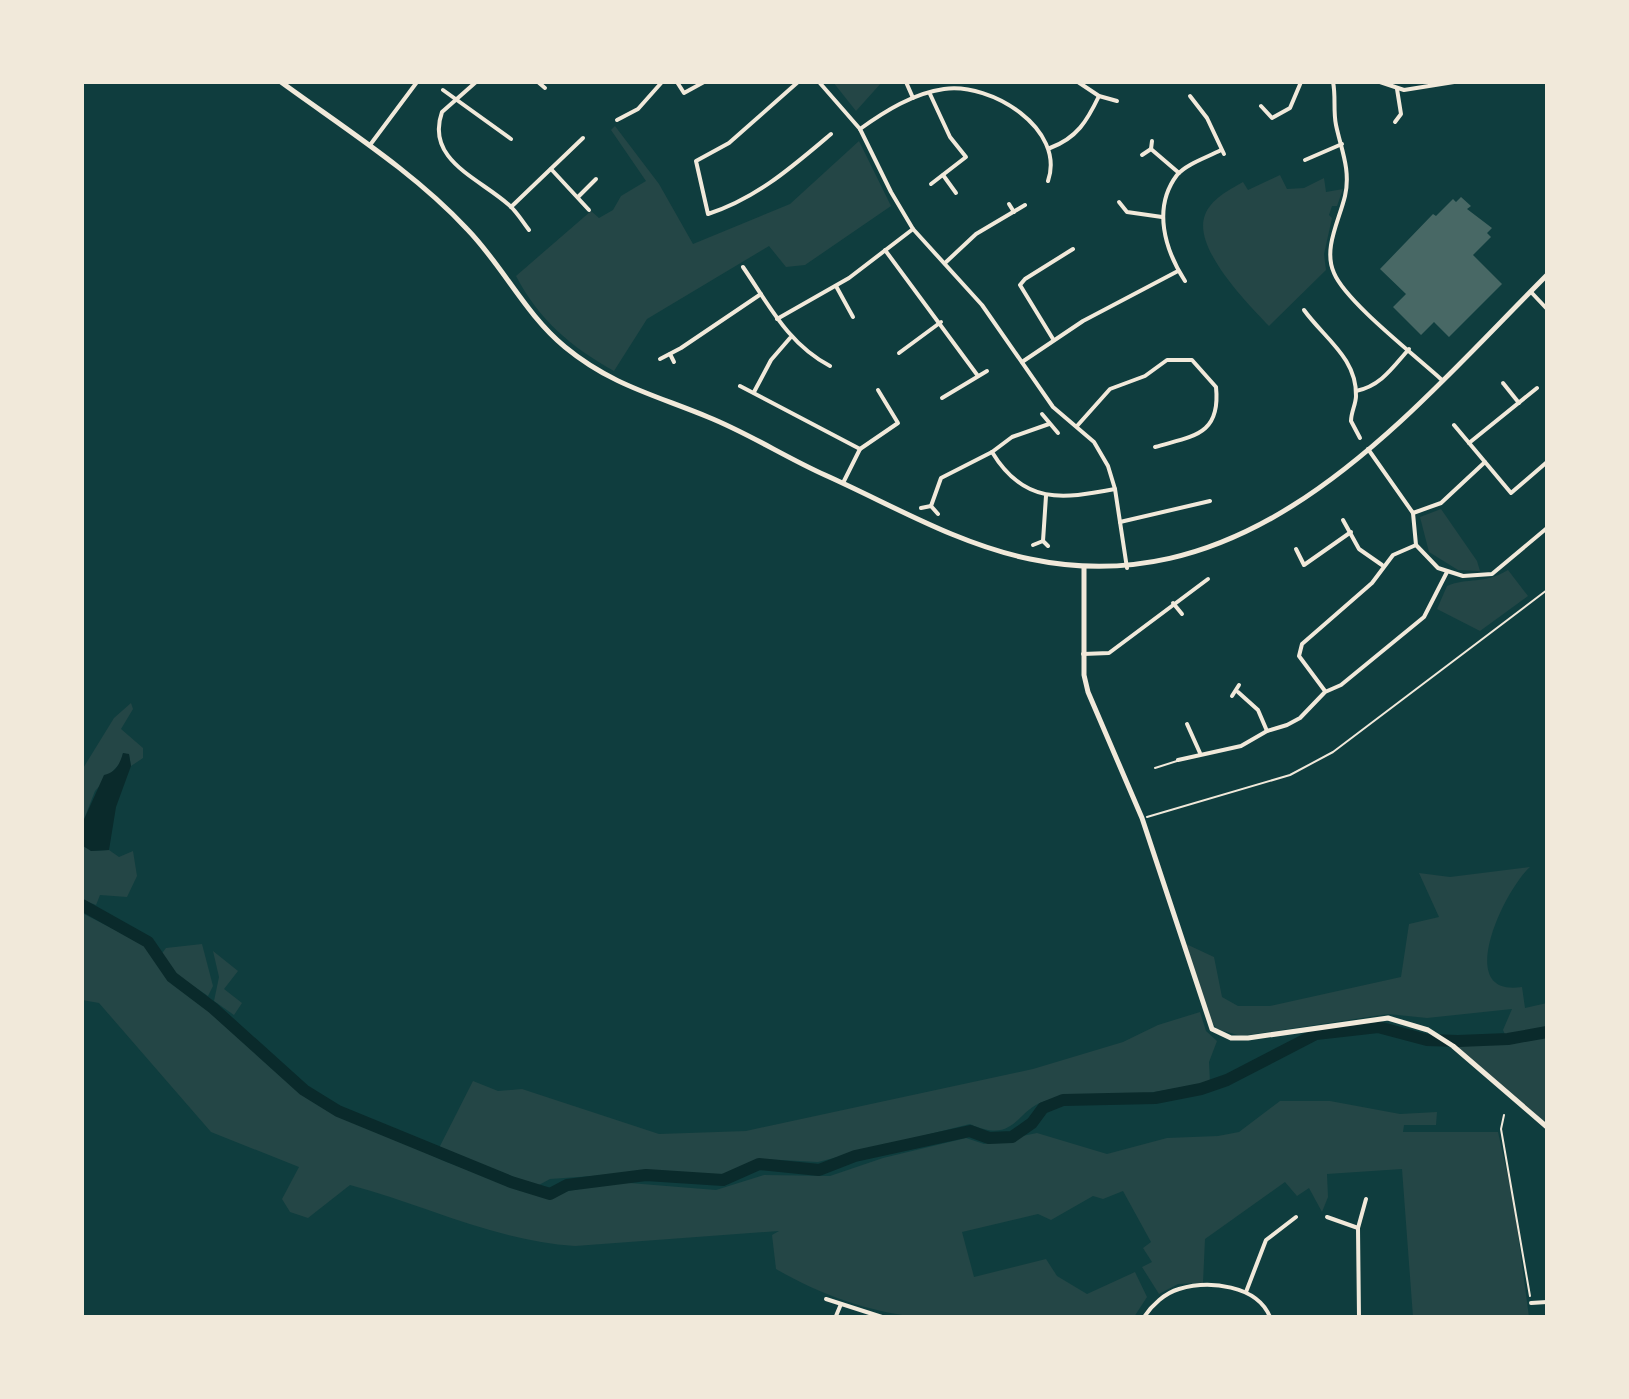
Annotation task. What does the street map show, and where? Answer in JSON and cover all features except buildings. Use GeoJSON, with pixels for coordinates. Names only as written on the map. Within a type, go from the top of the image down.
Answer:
{"type":"FeatureCollection","features":[{"type":"Feature","properties":{"kind":"street"},"geometry":{"type":"LineString","coordinates":[[281,82],[449,210],[496,262],[528,309],[583,361],[615,382],[709,417],[975,544],[1028,559],[1084,568],[1127,568],[1177,559],[1254,530],[1368,449],[1547,275]]}},
{"type":"Feature","properties":{"kind":"street"},"geometry":{"type":"LineString","coordinates":[[369,147],[417,82]]}},
{"type":"Feature","properties":{"kind":"street"},"geometry":{"type":"LineString","coordinates":[[476,82],[442,112],[438,141],[445,156],[511,207],[529,230]]}},
{"type":"Feature","properties":{"kind":"street"},"geometry":{"type":"LineString","coordinates":[[538,82],[545,88]]}},
{"type":"Feature","properties":{"kind":"street"},"geometry":{"type":"LineString","coordinates":[[617,120],[638,109],[662,82]]}},
{"type":"Feature","properties":{"kind":"street"},"geometry":{"type":"LineString","coordinates":[[677,82],[684,93],[704,82]]}},
{"type":"Feature","properties":{"kind":"street"},"geometry":{"type":"LineString","coordinates":[[798,82],[729,143],[696,161],[708,214],[736,205],[775,181],[831,134]]}},
{"type":"Feature","properties":{"kind":"street"},"geometry":{"type":"LineString","coordinates":[[819,82],[860,129],[913,229],[982,305],[1053,407],[1094,442],[1108,466],[1115,489],[1127,568]]}},
{"type":"Feature","properties":{"kind":"street"},"geometry":{"type":"LineString","coordinates":[[906,82],[913,99]]}},
{"type":"Feature","properties":{"kind":"street"},"geometry":{"type":"LineString","coordinates":[[979,92],[982,82]]}},
{"type":"Feature","properties":{"kind":"street"},"geometry":{"type":"LineString","coordinates":[[1078,82],[1099,96],[1117,101]]}},
{"type":"Feature","properties":{"kind":"street"},"geometry":{"type":"LineString","coordinates":[[1261,106],[1272,118],[1290,108],[1301,82]]}},
{"type":"Feature","properties":{"kind":"street"},"geometry":{"type":"LineString","coordinates":[[1333,82],[1336,124],[1346,156],[1345,193],[1330,253],[1332,269],[1346,291],[1442,380]]}},
{"type":"Feature","properties":{"kind":"street"},"geometry":{"type":"LineString","coordinates":[[1380,82],[1397,89],[1454,82]]}},
{"type":"Feature","properties":{"kind":"street"},"geometry":{"type":"LineString","coordinates":[[860,129],[889,108],[941,89],[979,92],[1008,105],[1041,134],[1053,160],[1048,181]]}},
{"type":"Feature","properties":{"kind":"street"},"geometry":{"type":"LineString","coordinates":[[1397,89],[1401,114]]}},
{"type":"Feature","properties":{"kind":"street"},"geometry":{"type":"LineString","coordinates":[[443,90],[511,139]]}},
{"type":"Feature","properties":{"kind":"street"},"geometry":{"type":"LineString","coordinates":[[930,94],[950,137],[966,157],[931,184]]}},
{"type":"Feature","properties":{"kind":"street"},"geometry":{"type":"LineString","coordinates":[[1050,148],[1070,141],[1088,120],[1099,96]]}},
{"type":"Feature","properties":{"kind":"street"},"geometry":{"type":"LineString","coordinates":[[1185,281],[1166,242],[1162,217],[1167,193],[1179,173],[1222,152],[1207,118],[1190,96]]}},
{"type":"Feature","properties":{"kind":"street"},"geometry":{"type":"LineString","coordinates":[[1395,122],[1401,114],[1408,112]]}},
{"type":"Feature","properties":{"kind":"street"},"geometry":{"type":"LineString","coordinates":[[511,207],[583,138]]}},
{"type":"Feature","properties":{"kind":"street"},"geometry":{"type":"LineString","coordinates":[[1142,155],[1151,149],[1152,141]]}},
{"type":"Feature","properties":{"kind":"street"},"geometry":{"type":"LineString","coordinates":[[1305,160],[1342,144]]}},
{"type":"Feature","properties":{"kind":"street"},"geometry":{"type":"LineString","coordinates":[[1151,149],[1179,173]]}},
{"type":"Feature","properties":{"kind":"street"},"geometry":{"type":"LineString","coordinates":[[551,169],[589,210]]}},
{"type":"Feature","properties":{"kind":"street"},"geometry":{"type":"LineString","coordinates":[[943,175],[956,193]]}},
{"type":"Feature","properties":{"kind":"street"},"geometry":{"type":"LineString","coordinates":[[578,197],[596,179]]}},
{"type":"Feature","properties":{"kind":"street"},"geometry":{"type":"LineString","coordinates":[[1119,202],[1127,212],[1162,217]]}},
{"type":"Feature","properties":{"kind":"street"},"geometry":{"type":"LineString","coordinates":[[1009,204],[1014,212]]}},
{"type":"Feature","properties":{"kind":"street"},"geometry":{"type":"LineString","coordinates":[[945,263],[976,234],[1025,205]]}},
{"type":"Feature","properties":{"kind":"street"},"geometry":{"type":"LineString","coordinates":[[777,319],[836,286],[913,229]]}},
{"type":"Feature","properties":{"kind":"street"},"geometry":{"type":"LineString","coordinates":[[1053,339],[1020,285],[1073,249]]}},
{"type":"Feature","properties":{"kind":"street"},"geometry":{"type":"LineString","coordinates":[[885,250],[978,376]]}},
{"type":"Feature","properties":{"kind":"street"},"geometry":{"type":"LineString","coordinates":[[743,267],[790,338],[810,355],[830,366]]}},
{"type":"Feature","properties":{"kind":"street"},"geometry":{"type":"LineString","coordinates":[[1022,362],[1053,339],[1178,271]]}},
{"type":"Feature","properties":{"kind":"street"},"geometry":{"type":"LineString","coordinates":[[836,286],[853,317]]}},
{"type":"Feature","properties":{"kind":"street"},"geometry":{"type":"LineString","coordinates":[[1531,292],[1547,309]]}},
{"type":"Feature","properties":{"kind":"street"},"geometry":{"type":"LineString","coordinates":[[660,359],[761,294]]}},
{"type":"Feature","properties":{"kind":"street"},"geometry":{"type":"LineString","coordinates":[[1304,310],[1343,353],[1356,391],[1351,421],[1360,438]]}},
{"type":"Feature","properties":{"kind":"street"},"geometry":{"type":"LineString","coordinates":[[899,353],[941,322]]}},
{"type":"Feature","properties":{"kind":"street"},"geometry":{"type":"LineString","coordinates":[[754,392],[771,360],[790,338]]}},
{"type":"Feature","properties":{"kind":"street"},"geometry":{"type":"LineString","coordinates":[[1356,391],[1370,388],[1382,379],[1409,349]]}},
{"type":"Feature","properties":{"kind":"street"},"geometry":{"type":"LineString","coordinates":[[670,354],[674,362]]}},
{"type":"Feature","properties":{"kind":"street"},"geometry":{"type":"LineString","coordinates":[[1077,426],[1110,389],[1145,376],[1167,360],[1192,360],[1216,387],[1209,426],[1202,434],[1155,447]]}},
{"type":"Feature","properties":{"kind":"street"},"geometry":{"type":"LineString","coordinates":[[942,398],[987,371]]}},
{"type":"Feature","properties":{"kind":"street"},"geometry":{"type":"LineString","coordinates":[[1503,383],[1519,403]]}},
{"type":"Feature","properties":{"kind":"street"},"geometry":{"type":"LineString","coordinates":[[740,386],[860,449]]}},
{"type":"Feature","properties":{"kind":"street"},"geometry":{"type":"LineString","coordinates":[[1469,443],[1537,388]]}},
{"type":"Feature","properties":{"kind":"street"},"geometry":{"type":"LineString","coordinates":[[843,483],[860,449],[898,423],[878,390]]}},
{"type":"Feature","properties":{"kind":"street"},"geometry":{"type":"LineString","coordinates":[[1042,414],[1058,433]]}},
{"type":"Feature","properties":{"kind":"street"},"geometry":{"type":"LineString","coordinates":[[931,506],[941,478],[992,452],[1012,437],[1049,424]]}},
{"type":"Feature","properties":{"kind":"street"},"geometry":{"type":"LineString","coordinates":[[1454,425],[1511,493],[1547,462]]}},
{"type":"Feature","properties":{"kind":"street"},"geometry":{"type":"LineString","coordinates":[[1368,449],[1413,513],[1416,545],[1433,565],[1447,572],[1469,577],[1492,574],[1547,528]]}},
{"type":"Feature","properties":{"kind":"street"},"geometry":{"type":"LineString","coordinates":[[992,452],[1010,475],[1046,496],[1071,498],[1115,489]]}},
{"type":"Feature","properties":{"kind":"street"},"geometry":{"type":"LineString","coordinates":[[1413,513],[1441,503],[1485,462]]}},
{"type":"Feature","properties":{"kind":"street"},"geometry":{"type":"LineString","coordinates":[[1046,496],[1043,541],[1048,546]]}},
{"type":"Feature","properties":{"kind":"street"},"geometry":{"type":"LineString","coordinates":[[1120,522],[1210,501]]}},
{"type":"Feature","properties":{"kind":"street"},"geometry":{"type":"LineString","coordinates":[[921,508],[931,506]]}},
{"type":"Feature","properties":{"kind":"street"},"geometry":{"type":"LineString","coordinates":[[931,506],[938,514]]}},
{"type":"Feature","properties":{"kind":"street"},"geometry":{"type":"LineString","coordinates":[[1343,520],[1359,549],[1382,565]]}},
{"type":"Feature","properties":{"kind":"street"},"geometry":{"type":"LineString","coordinates":[[1296,549],[1304,565],[1351,532]]}},
{"type":"Feature","properties":{"kind":"street"},"geometry":{"type":"LineString","coordinates":[[1033,545],[1043,541]]}},
{"type":"Feature","properties":{"kind":"street"},"geometry":{"type":"LineString","coordinates":[[1325,692],[1299,656],[1302,644],[1372,583],[1382,565],[1393,555],[1416,545]]}},
{"type":"Feature","properties":{"kind":"street"},"geometry":{"type":"LineString","coordinates":[[1084,568],[1083,654],[1088,692],[1142,818],[1212,1029],[1231,1038],[1248,1038],[1388,1018],[1428,1030],[1453,1046],[1547,1127]]}},
{"type":"Feature","properties":{"kind":"street"},"geometry":{"type":"LineString","coordinates":[[1178,760],[1241,746],[1267,731],[1300,718],[1325,692],[1341,685],[1424,617],[1447,572]]}},
{"type":"Feature","properties":{"kind":"street"},"geometry":{"type":"LineString","coordinates":[[1083,654],[1109,653],[1173,602],[1208,579]]}},
{"type":"Feature","properties":{"kind":"street"},"geometry":{"type":"LineString","coordinates":[[1173,602],[1182,614]]}},
{"type":"Feature","properties":{"kind":"street"},"geometry":{"type":"LineString","coordinates":[[1232,696],[1238,692],[1239,685]]}},
{"type":"Feature","properties":{"kind":"street"},"geometry":{"type":"LineString","coordinates":[[1238,692],[1258,710],[1267,731]]}},
{"type":"Feature","properties":{"kind":"street"},"geometry":{"type":"LineString","coordinates":[[1187,724],[1200,753]]}},
{"type":"Feature","properties":{"kind":"street"},"geometry":{"type":"LineString","coordinates":[[1359,1317],[1358,1228],[1366,1199]]}},
{"type":"Feature","properties":{"kind":"street"},"geometry":{"type":"LineString","coordinates":[[1246,1292],[1266,1240],[1296,1217]]}},
{"type":"Feature","properties":{"kind":"street"},"geometry":{"type":"LineString","coordinates":[[1327,1217],[1358,1228]]}},
{"type":"Feature","properties":{"kind":"street"},"geometry":{"type":"LineString","coordinates":[[1144,1317],[1159,1301],[1179,1289],[1246,1292],[1261,1302],[1270,1317]]}},
{"type":"Feature","properties":{"kind":"street"},"geometry":{"type":"LineString","coordinates":[[826,1299],[882,1317]]}},
{"type":"Feature","properties":{"kind":"street"},"geometry":{"type":"LineString","coordinates":[[1531,1303],[1547,1302]]}},
{"type":"Feature","properties":{"kind":"street"},"geometry":{"type":"LineString","coordinates":[[836,1316],[841,1304]]}},
{"type":"Feature","properties":{"kind":"lane"},"geometry":{"type":"LineString","coordinates":[[1155,768],[1178,760]]}},
{"type":"Feature","properties":{"kind":"path"},"geometry":{"type":"LineString","coordinates":[[1142,818],[1290,775],[1333,752],[1547,590]]}},
{"type":"Feature","properties":{"kind":"path"},"geometry":{"type":"LineString","coordinates":[[1504,1115],[1501,1129],[1531,1303]]}},
{"type":"Feature","properties":{"kind":"shaded area"},"geometry":{"type":"Polygon","coordinates":[[[833,82],[882,82],[856,111],[833,82]]]}},
{"type":"Feature","properties":{"kind":"shaded area"},"geometry":{"type":"Polygon","coordinates":[[[615,126],[659,184],[693,244],[790,204],[859,141],[891,206],[805,265],[786,267],[769,246],[647,319],[614,371],[558,331],[535,306],[516,276],[591,211],[599,218],[613,210],[621,196],[646,181],[611,130],[615,126]]]}},
{"type":"Feature","properties":{"kind":"shaded area"},"geometry":{"type":"Polygon","coordinates":[[[1280,175],[1287,189],[1304,188],[1324,178],[1326,192],[1343,189],[1337,206],[1332,206],[1329,215],[1332,218],[1324,254],[1326,270],[1269,326],[1214,259],[1203,228],[1208,209],[1226,192],[1243,182],[1248,190],[1280,175]]]}},
{"type":"Feature","properties":{"kind":"shaded area"},"geometry":{"type":"Polygon","coordinates":[[[1441,509],[1477,561],[1480,571],[1458,570],[1429,552],[1420,517],[1441,509]]]}},
{"type":"Feature","properties":{"kind":"shaded area"},"geometry":{"type":"Polygon","coordinates":[[[1508,570],[1528,596],[1480,631],[1437,609],[1447,586],[1491,578],[1508,570]]]}},
{"type":"Feature","properties":{"kind":"shaded area"},"geometry":{"type":"Polygon","coordinates":[[[131,703],[133,709],[121,729],[143,748],[143,758],[131,766],[129,755],[123,753],[121,762],[95,791],[82,824],[82,770],[114,718],[131,703]]]}},
{"type":"Feature","properties":{"kind":"shaded area"},"geometry":{"type":"Polygon","coordinates":[[[123,753],[129,754],[131,766],[116,807],[109,850],[91,851],[83,846],[82,824],[104,775],[116,767],[123,753]]]}},
{"type":"Feature","properties":{"kind":"shaded area"},"geometry":{"type":"Polygon","coordinates":[[[82,842],[91,851],[109,850],[119,857],[133,851],[137,876],[127,897],[100,895],[96,905],[82,900],[82,842]]]}},
{"type":"Feature","properties":{"kind":"shaded area"},"geometry":{"type":"Polygon","coordinates":[[[1530,867],[1508,897],[1498,918],[1490,939],[1487,960],[1490,976],[1501,986],[1522,987],[1525,1008],[1547,1003],[1547,1031],[1508,1041],[1503,1030],[1512,1009],[1427,1018],[1388,1014],[1241,1036],[1217,1029],[1210,1019],[1186,944],[1214,957],[1222,997],[1238,1006],[1270,1006],[1401,977],[1409,924],[1439,917],[1419,873],[1450,877],[1530,867]]]}},
{"type":"Feature","properties":{"kind":"shaded area"},"geometry":{"type":"Polygon","coordinates":[[[82,913],[143,944],[181,986],[307,1098],[444,1161],[548,1199],[568,1191],[617,1182],[716,1190],[764,1175],[830,1176],[883,1158],[966,1138],[984,1144],[1037,1133],[1107,1154],[1167,1138],[1239,1132],[1280,1101],[1330,1101],[1400,1114],[1437,1112],[1436,1125],[1404,1125],[1403,1132],[1498,1132],[1514,1204],[1529,1317],[1413,1317],[1402,1169],[1327,1174],[1328,1197],[1322,1212],[1309,1188],[1297,1196],[1285,1182],[1205,1239],[1203,1283],[1178,1284],[1159,1294],[1142,1267],[1152,1262],[1143,1248],[1151,1242],[1123,1191],[1103,1199],[1093,1196],[1051,1220],[1038,1214],[962,1232],[974,1277],[1046,1259],[1057,1276],[1087,1294],[1135,1272],[1147,1297],[1134,1317],[918,1317],[881,1311],[827,1294],[776,1269],[772,1235],[779,1231],[575,1246],[546,1243],[489,1230],[350,1185],[308,1218],[290,1212],[282,1199],[299,1167],[211,1132],[99,1003],[82,1000],[82,913]]]}},
{"type":"Feature","properties":{"kind":"shaded area"},"geometry":{"type":"Polygon","coordinates":[[[202,944],[213,986],[208,996],[171,971],[160,956],[166,948],[202,944]]]}},
{"type":"Feature","properties":{"kind":"shaded area"},"geometry":{"type":"Polygon","coordinates":[[[213,951],[238,971],[224,989],[242,1003],[234,1015],[214,1001],[219,977],[213,951]]]}},
{"type":"Feature","properties":{"kind":"shaded area"},"geometry":{"type":"Polygon","coordinates":[[[1200,1012],[1206,1031],[1217,1041],[1209,1062],[1210,1082],[1128,1096],[1045,1101],[1035,1105],[1014,1124],[997,1131],[970,1124],[818,1162],[762,1159],[721,1178],[649,1172],[550,1179],[537,1186],[439,1148],[473,1081],[498,1091],[522,1089],[659,1134],[746,1131],[1033,1069],[1123,1042],[1158,1025],[1200,1012]]]}},
{"type":"Feature","properties":{"kind":"shaded area"},"geometry":{"type":"Polygon","coordinates":[[[1547,1034],[1547,1119],[1541,1122],[1452,1043],[1500,1044],[1547,1034]]]}},
{"type":"Feature","properties":{"kind":"waterway"},"geometry":{"type":"LineString","coordinates":[[82,905],[148,942],[172,977],[213,1008],[304,1090],[338,1111],[511,1182],[550,1194],[567,1185],[646,1175],[723,1180],[759,1164],[819,1170],[855,1156],[970,1131],[989,1138],[1012,1137],[1032,1123],[1043,1108],[1063,1100],[1155,1098],[1201,1089],[1227,1080],[1316,1034],[1378,1027],[1427,1040],[1458,1041],[1508,1039],[1547,1032]]}}]}
